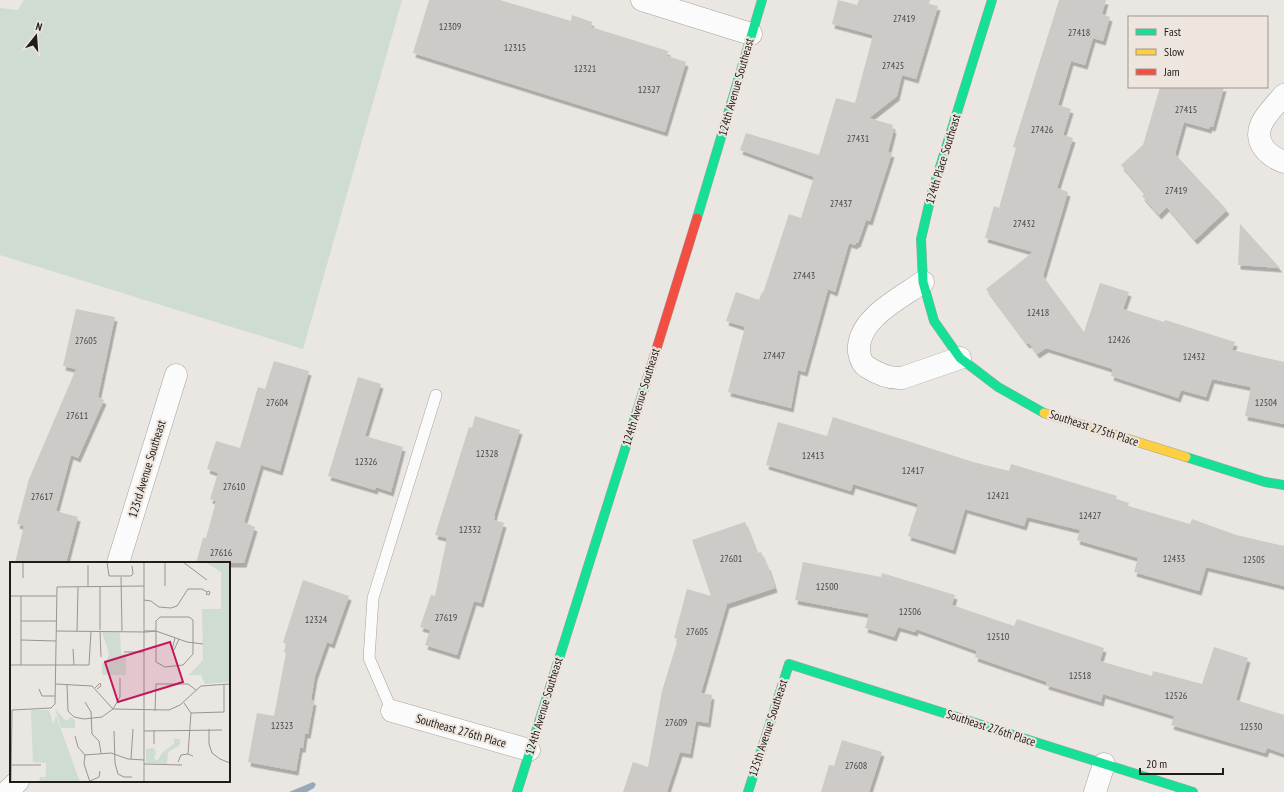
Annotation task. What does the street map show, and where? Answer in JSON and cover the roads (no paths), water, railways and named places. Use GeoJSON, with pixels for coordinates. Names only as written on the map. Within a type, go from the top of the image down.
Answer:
{"type":"FeatureCollection","features":[{"type":"Feature","properties":{"kind":"street"},"geometry":{"type":"LineString","coordinates":[[642,0],[751,34]]}},
{"type":"Feature","properties":{"kind":"street","name":"124th Avenue Southeast"},"geometry":{"type":"LineString","coordinates":[[517,792],[695,224],[762,0]]}},
{"type":"Feature","properties":{"kind":"street","name":"124th Place Southeast"},"geometry":{"type":"LineString","coordinates":[[934,321],[923,282],[921,239],[931,196],[992,0]]}},
{"type":"Feature","properties":{"kind":"street"},"geometry":{"type":"LineString","coordinates":[[1284,95],[1261,124],[1259,139],[1264,150],[1277,160],[1284,162]]}},
{"type":"Feature","properties":{"kind":"street"},"geometry":{"type":"LineString","coordinates":[[923,282],[870,320],[860,339],[860,357],[865,366],[893,379],[902,378],[960,358]]}},
{"type":"Feature","properties":{"kind":"street","name":"Southeast 275th Place"},"geometry":{"type":"LineString","coordinates":[[934,321],[960,358],[998,387],[1044,413],[1264,482],[1284,484]]}},
{"type":"Feature","properties":{"kind":"street","name":"123rd Avenue Southeast"},"geometry":{"type":"LineString","coordinates":[[118,562],[176,375]]}},
{"type":"Feature","properties":{"kind":"street","name":"Southeast 276th Place"},"geometry":{"type":"LineString","coordinates":[[789,664],[1193,792]]}},
{"type":"Feature","properties":{"kind":"street","name":"125th Avenue Southeast"},"geometry":{"type":"LineString","coordinates":[[748,792],[789,664]]}},
{"type":"Feature","properties":{"kind":"street","name":"Southeast 276th Place"},"geometry":{"type":"LineString","coordinates":[[392,711],[530,750]]}},
{"type":"Feature","properties":{"kind":"street"},"geometry":{"type":"LineString","coordinates":[[1095,792],[1104,764]]}},
{"type":"Feature","properties":{"kind":"street"},"geometry":{"type":"LineString","coordinates":[[8,792],[17,782]]}},
{"type":"Feature","properties":{"kind":"lane"},"geometry":{"type":"LineString","coordinates":[[392,711],[369,658],[373,598],[436,395]]}},
{"type":"Feature","properties":{"kind":"water"},"geometry":{"type":"Polygon","coordinates":[[[313,782],[316,784],[314,788],[307,792],[289,792],[313,782]]]}}]}
